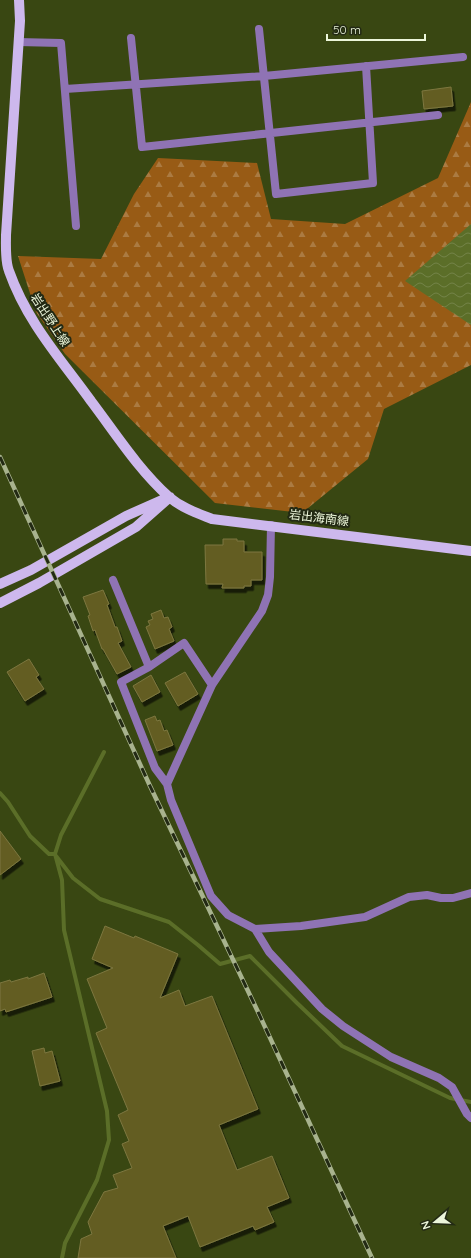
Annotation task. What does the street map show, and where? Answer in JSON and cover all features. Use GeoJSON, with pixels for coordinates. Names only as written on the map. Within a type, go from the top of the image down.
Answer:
{"type":"FeatureCollection","features":[{"type":"Feature","properties":{"kind":"main road","name":"岩出野上線"},"geometry":{"type":"LineString","coordinates":[[19,0],[20,21],[6,235],[8,269],[22,304],[42,336],[128,452],[170,497]]}},
{"type":"Feature","properties":{"kind":"main road","name":"岩出海南線"},"geometry":{"type":"LineString","coordinates":[[170,497],[185,508],[212,519],[271,525],[471,551]]}},
{"type":"Feature","properties":{"kind":"main road"},"geometry":{"type":"LineString","coordinates":[[0,584],[31,570],[126,516],[170,497]]}},
{"type":"Feature","properties":{"kind":"main road"},"geometry":{"type":"LineString","coordinates":[[0,603],[39,583],[136,527],[170,497]]}},
{"type":"Feature","properties":{"kind":"street"},"geometry":{"type":"LineString","coordinates":[[259,29],[276,194],[373,183],[366,66]]}},
{"type":"Feature","properties":{"kind":"street"},"geometry":{"type":"LineString","coordinates":[[131,38],[142,146],[438,115]]}},
{"type":"Feature","properties":{"kind":"street"},"geometry":{"type":"LineString","coordinates":[[18,42],[61,42],[76,226]]}},
{"type":"Feature","properties":{"kind":"street"},"geometry":{"type":"LineString","coordinates":[[65,89],[264,76],[463,57]]}},
{"type":"Feature","properties":{"kind":"street"},"geometry":{"type":"LineString","coordinates":[[167,784],[212,685],[262,612],[268,595],[270,577],[271,525]]}},
{"type":"Feature","properties":{"kind":"street"},"geometry":{"type":"LineString","coordinates":[[113,580],[149,667]]}},
{"type":"Feature","properties":{"kind":"street"},"geometry":{"type":"LineString","coordinates":[[212,685],[184,643],[149,667],[121,682],[155,768],[167,784],[170,800],[211,896],[228,915],[255,929],[301,926],[365,917],[409,898],[427,895],[441,898],[453,898],[471,893]]}},
{"type":"Feature","properties":{"kind":"street"},"geometry":{"type":"LineString","coordinates":[[255,929],[269,952],[322,1009],[343,1026],[391,1057],[438,1078],[452,1087],[467,1114],[471,1118]]}},
{"type":"Feature","properties":{"kind":"green space"},"geometry":{"type":"Polygon","coordinates":[[[471,102],[471,365],[384,409],[368,459],[302,513],[215,503],[65,354],[36,312],[18,256],[101,259],[134,194],[158,158],[257,163],[271,219],[345,224],[438,178],[471,102]]]}},
{"type":"Feature","properties":{"kind":"water"},"geometry":{"type":"Polygon","coordinates":[[[471,224],[471,325],[405,281],[471,224]]]}},
{"type":"Feature","properties":{"kind":"building"},"geometry":{"type":"Polygon","coordinates":[[[451,87],[453,106],[424,109],[422,91],[451,87]]]}},
{"type":"Feature","properties":{"kind":"building"},"geometry":{"type":"Polygon","coordinates":[[[223,539],[237,539],[237,541],[244,541],[244,552],[262,552],[262,580],[251,580],[251,586],[244,586],[244,588],[222,588],[223,584],[206,584],[205,545],[223,545],[223,539]]]}},
{"type":"Feature","properties":{"kind":"building"},"geometry":{"type":"Polygon","coordinates":[[[103,590],[109,604],[107,605],[115,627],[117,627],[122,641],[118,643],[131,667],[117,674],[102,649],[95,630],[93,631],[88,616],[90,615],[83,597],[103,590]]]}},
{"type":"Feature","properties":{"kind":"building"},"geometry":{"type":"Polygon","coordinates":[[[161,610],[164,618],[168,617],[172,627],[169,629],[174,641],[155,649],[146,627],[150,625],[148,621],[153,619],[151,614],[161,610]]]}},
{"type":"Feature","properties":{"kind":"building"},"geometry":{"type":"Polygon","coordinates":[[[29,659],[39,675],[36,677],[44,689],[25,701],[7,672],[29,659]]]}},
{"type":"Feature","properties":{"kind":"building"},"geometry":{"type":"Polygon","coordinates":[[[185,672],[198,694],[178,706],[165,683],[185,672]]]}},
{"type":"Feature","properties":{"kind":"building"},"geometry":{"type":"Polygon","coordinates":[[[151,675],[160,692],[142,702],[133,686],[151,675]]]}},
{"type":"Feature","properties":{"kind":"building"},"geometry":{"type":"Polygon","coordinates":[[[155,716],[157,721],[160,720],[164,731],[167,730],[173,745],[157,751],[145,720],[155,716]]]}},
{"type":"Feature","properties":{"kind":"building"},"geometry":{"type":"Polygon","coordinates":[[[0,831],[21,859],[0,875],[0,831]]]}},
{"type":"Feature","properties":{"kind":"building"},"geometry":{"type":"Polygon","coordinates":[[[105,926],[134,938],[135,936],[178,954],[160,998],[179,990],[185,1006],[212,996],[258,1109],[219,1125],[237,1170],[272,1156],[289,1198],[267,1207],[274,1222],[255,1230],[253,1226],[200,1247],[188,1216],[163,1226],[176,1258],[78,1258],[81,1239],[92,1234],[88,1222],[104,1192],[118,1188],[113,1175],[132,1168],[122,1144],[129,1141],[118,1115],[128,1110],[96,1033],[107,1028],[87,979],[113,968],[92,959],[105,926]]]}},
{"type":"Feature","properties":{"kind":"building"},"geometry":{"type":"Polygon","coordinates":[[[44,973],[52,997],[6,1012],[5,1009],[0,1011],[0,983],[10,980],[11,982],[28,977],[28,979],[44,973]]]}},
{"type":"Feature","properties":{"kind":"building"},"geometry":{"type":"Polygon","coordinates":[[[44,1048],[45,1053],[52,1051],[60,1081],[40,1086],[32,1051],[44,1048]]]}},
{"type":"Feature","properties":{"kind":"waterway"},"geometry":{"type":"LineString","coordinates":[[62,1258],[65,1243],[97,1180],[109,1140],[107,1111],[64,930],[62,880],[55,854],[61,835],[104,752]]}},
{"type":"Feature","properties":{"kind":"waterway"},"geometry":{"type":"LineString","coordinates":[[0,793],[8,802],[30,836],[49,854],[55,854]]}},
{"type":"Feature","properties":{"kind":"waterway"},"geometry":{"type":"LineString","coordinates":[[56,856],[73,878],[100,899],[169,922],[220,964],[250,956],[342,1046],[450,1098],[471,1102]]}},
{"type":"Feature","properties":{"kind":"railway"},"geometry":{"type":"LineString","coordinates":[[0,457],[150,786],[259,1014],[372,1258]]}}]}
